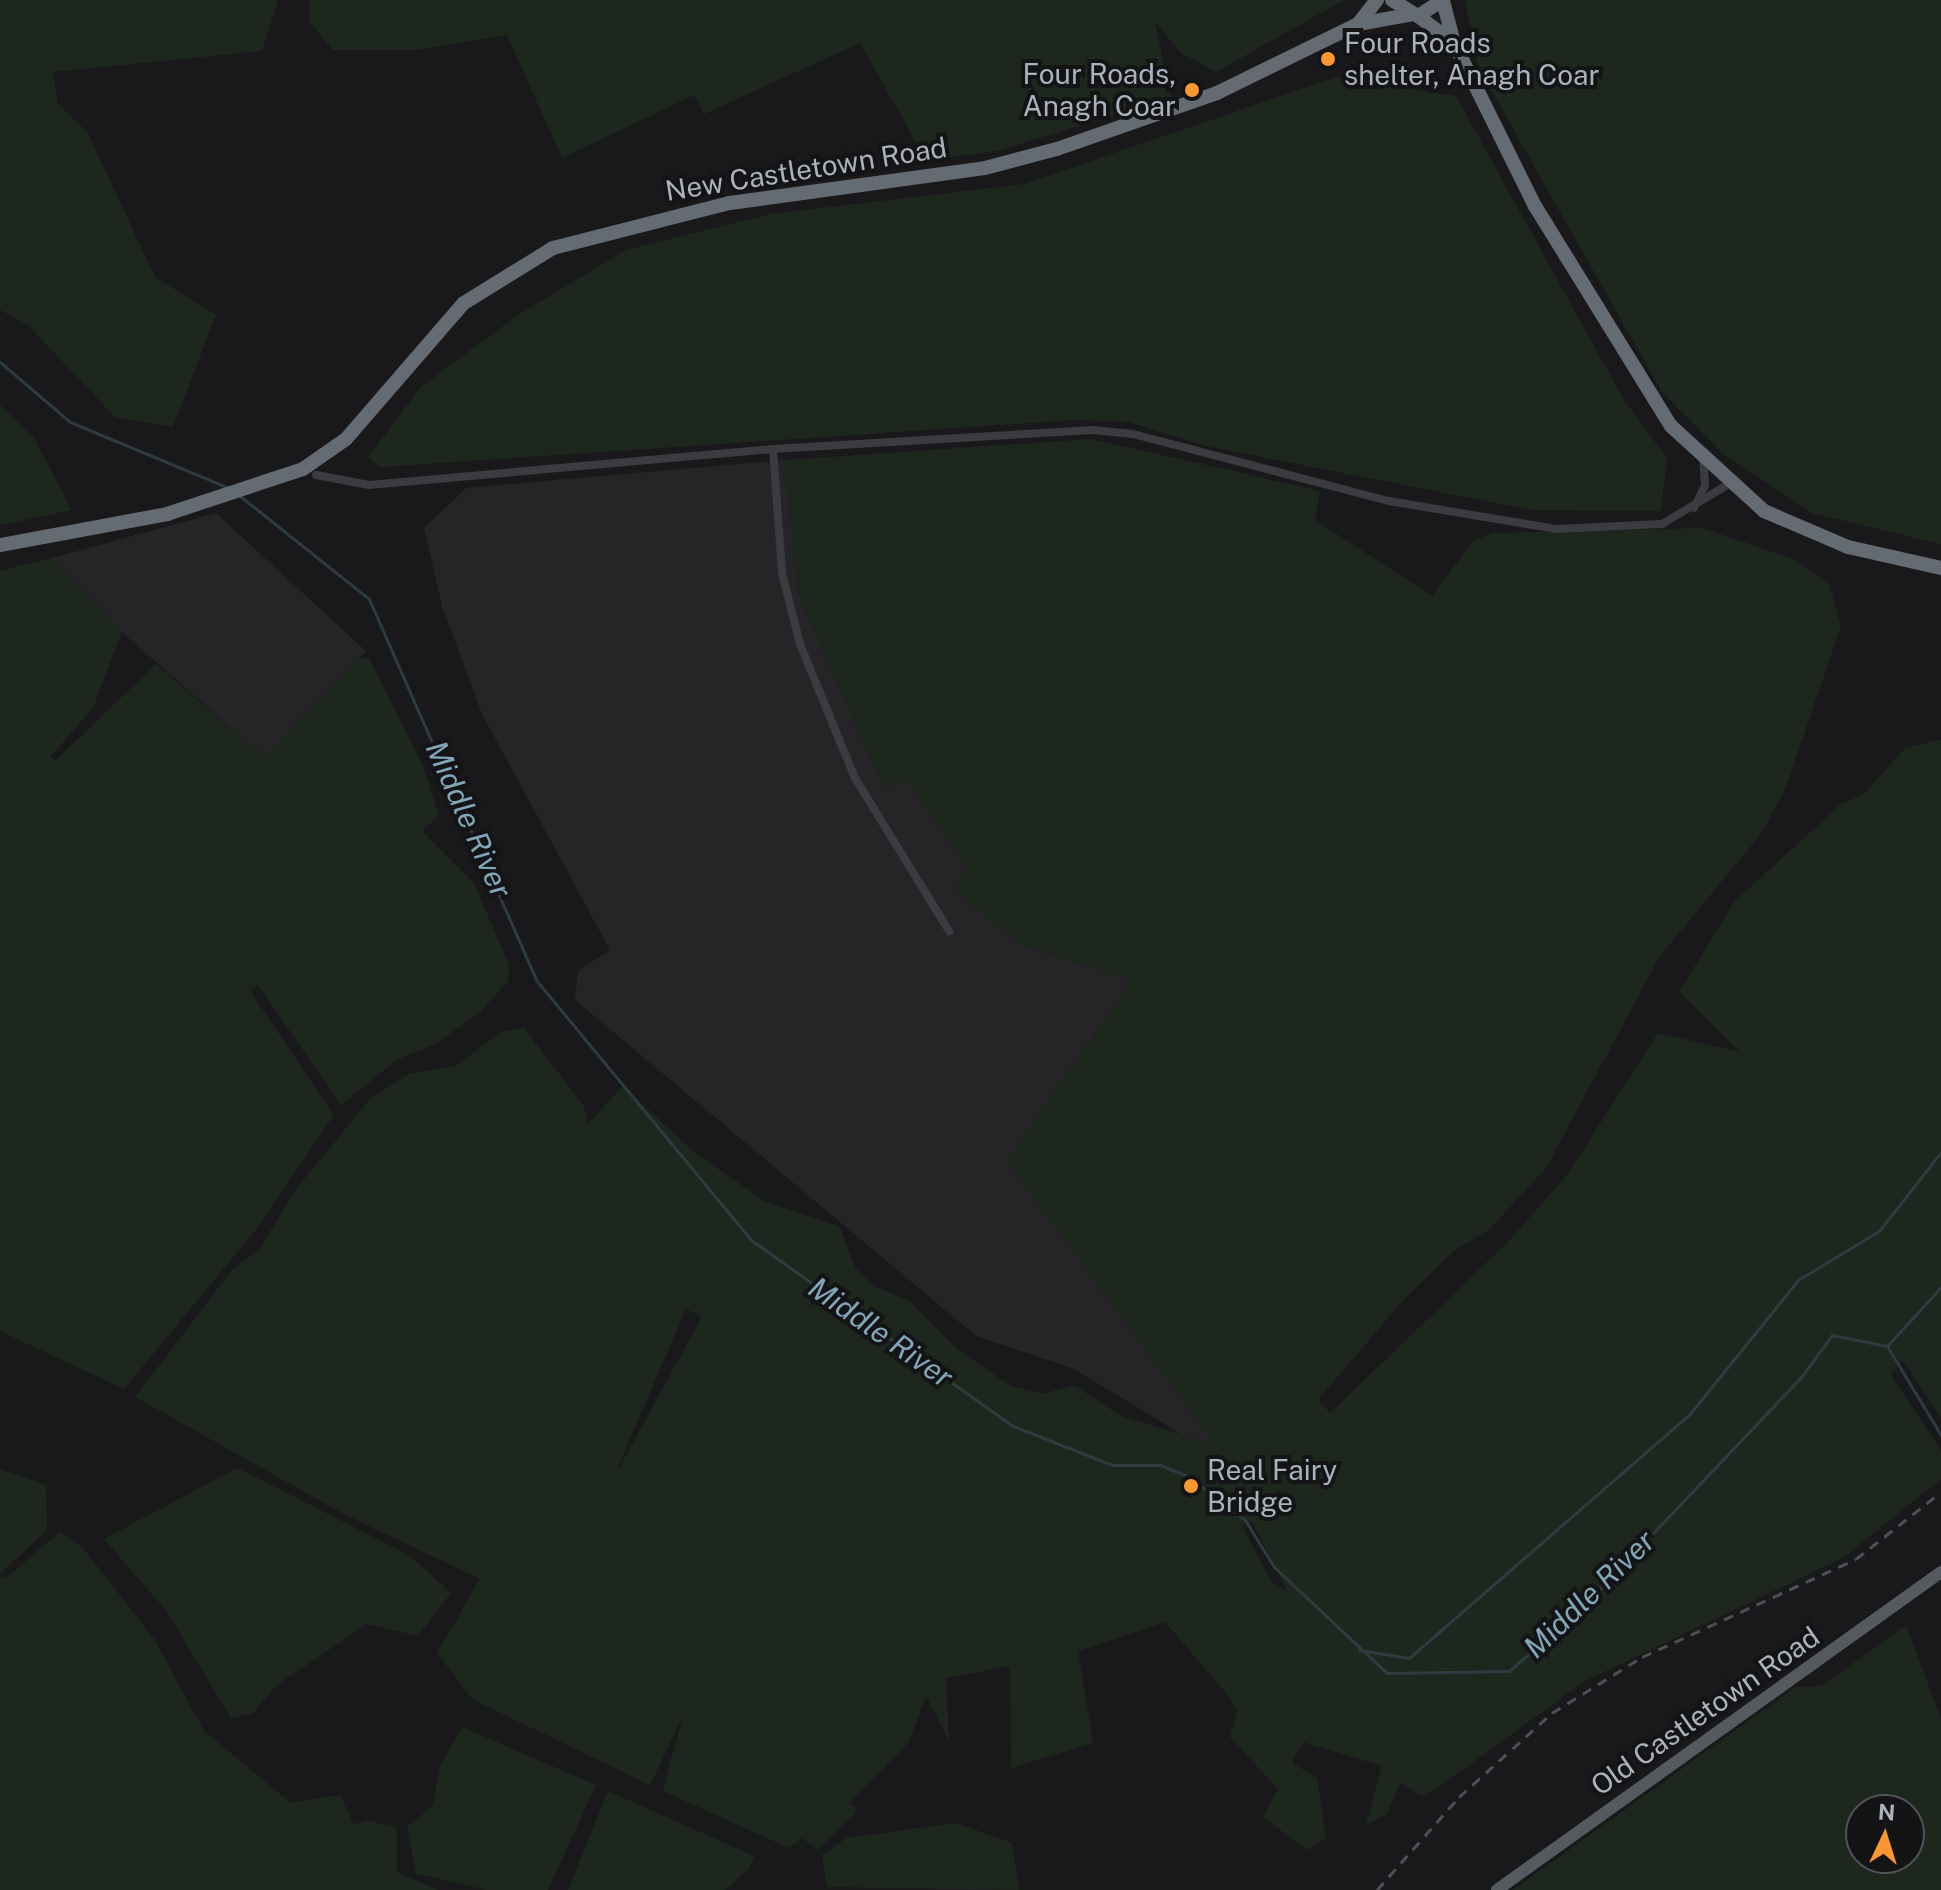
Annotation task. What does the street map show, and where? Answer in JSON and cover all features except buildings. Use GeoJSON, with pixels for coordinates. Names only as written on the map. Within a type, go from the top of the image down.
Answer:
{"type":"FeatureCollection","features":[{"type":"Feature","properties":{"kind":"highway"},"geometry":{"type":"LineString","coordinates":[[1358,24],[1377,0]]}},
{"type":"Feature","properties":{"kind":"highway"},"geometry":{"type":"LineString","coordinates":[[1392,0],[1454,43]]}},
{"type":"Feature","properties":{"kind":"highway"},"geometry":{"type":"LineString","coordinates":[[1358,24],[1414,16],[1443,1],[1454,43],[1589,300],[1643,389],[1703,459],[1729,484],[1812,534],[1941,568]]}},
{"type":"Feature","properties":{"kind":"highway","name":"New Castletown Road"},"geometry":{"type":"LineString","coordinates":[[0,545],[167,514],[263,486],[346,439],[464,303],[522,261],[622,226],[730,203],[985,168],[1057,149],[1266,72],[1358,24]]}},
{"type":"Feature","properties":{"kind":"main road","name":"Old Castletown Road"},"geometry":{"type":"LineString","coordinates":[[1497,1890],[1941,1572]]}},
{"type":"Feature","properties":{"kind":"street"},"geometry":{"type":"LineString","coordinates":[[316,475],[369,485],[773,449],[1092,430],[1513,524],[1662,524],[1692,512],[1729,484]]}},
{"type":"Feature","properties":{"kind":"street"},"geometry":{"type":"LineString","coordinates":[[773,449],[782,573],[800,644],[855,778],[949,931]]}},
{"type":"Feature","properties":{"kind":"street"},"geometry":{"type":"LineString","coordinates":[[1692,512],[1705,485],[1703,459]]}},
{"type":"Feature","properties":{"kind":"shaded area"},"geometry":{"type":"Polygon","coordinates":[[[0,0],[278,0],[262,51],[53,72],[58,104],[88,133],[155,277],[216,315],[173,427],[115,417],[27,324],[0,310],[0,0]]]}},
{"type":"Feature","properties":{"kind":"shaded area"},"geometry":{"type":"Polygon","coordinates":[[[310,0],[1344,0],[1216,72],[1181,53],[1155,22],[1171,98],[997,151],[926,160],[860,43],[704,114],[694,95],[562,158],[507,35],[416,50],[333,50],[309,21],[310,0]]]}},
{"type":"Feature","properties":{"kind":"shaded area"},"geometry":{"type":"Polygon","coordinates":[[[1465,0],[1941,0],[1941,544],[1812,513],[1725,455],[1662,392],[1478,67],[1465,0]]]}},
{"type":"Feature","properties":{"kind":"shaded area"},"geometry":{"type":"Polygon","coordinates":[[[1336,77],[1456,96],[1624,400],[1667,458],[1661,511],[1531,510],[1206,446],[1129,422],[1074,420],[380,467],[368,457],[421,387],[518,315],[626,250],[771,214],[1024,184],[1336,77]]]}},
{"type":"Feature","properties":{"kind":"shaded area"},"geometry":{"type":"Polygon","coordinates":[[[0,405],[33,436],[72,510],[0,525],[0,405]]]}},
{"type":"Feature","properties":{"kind":"shaded area"},"geometry":{"type":"Polygon","coordinates":[[[1091,439],[1320,491],[1315,520],[1432,596],[1473,541],[1493,533],[1702,528],[1794,559],[1829,584],[1841,626],[1785,790],[1760,835],[1660,956],[1546,1168],[1490,1229],[1455,1250],[1404,1299],[1318,1400],[1330,1413],[1507,1243],[1567,1175],[1658,1033],[1740,1052],[1679,992],[1734,902],[1841,804],[1863,795],[1905,748],[1941,740],[1941,1418],[1903,1360],[1891,1375],[1941,1450],[1941,1479],[1843,1558],[1585,1681],[1439,1787],[1421,1796],[1401,1782],[1387,1814],[1366,1825],[1382,1766],[1303,1742],[1292,1763],[1317,1778],[1326,1838],[1307,1850],[1263,1817],[1278,1789],[1230,1737],[1237,1711],[1230,1698],[1165,1622],[1078,1651],[1093,1743],[1011,1768],[1010,1666],[946,1678],[949,1741],[926,1696],[909,1742],[850,1803],[858,1811],[818,1850],[802,1838],[789,1848],[663,1791],[683,1715],[650,1785],[472,1699],[437,1653],[480,1579],[346,1515],[135,1397],[232,1270],[260,1248],[296,1189],[371,1098],[409,1074],[455,1066],[503,1031],[524,1028],[583,1105],[588,1124],[623,1086],[695,1153],[766,1202],[840,1227],[855,1267],[876,1287],[910,1301],[956,1348],[1011,1386],[1043,1394],[1074,1385],[1121,1416],[1216,1445],[1007,1161],[1132,980],[1022,945],[955,891],[968,869],[908,782],[884,788],[799,596],[785,460],[1091,439]],[[686,1309],[618,1467],[619,1468],[702,1317],[686,1309]],[[1252,1521],[1242,1526],[1271,1581],[1288,1593],[1252,1521]]]}},
{"type":"Feature","properties":{"kind":"shaded area"},"geometry":{"type":"Polygon","coordinates":[[[785,460],[799,596],[884,788],[908,781],[1022,945],[1132,980],[1008,1161],[1217,1445],[1186,1437],[1072,1368],[976,1336],[575,1000],[578,971],[610,950],[482,714],[442,606],[424,528],[466,488],[785,460]]]}},
{"type":"Feature","properties":{"kind":"shaded area"},"geometry":{"type":"Polygon","coordinates":[[[216,513],[366,651],[265,758],[83,598],[52,558],[216,513]]]}},
{"type":"Feature","properties":{"kind":"shaded area"},"geometry":{"type":"Polygon","coordinates":[[[52,558],[122,631],[93,708],[51,756],[55,761],[156,664],[265,758],[359,658],[369,658],[423,766],[439,815],[422,831],[474,883],[509,965],[508,981],[479,1013],[434,1045],[398,1059],[341,1105],[258,985],[250,991],[334,1115],[255,1231],[124,1389],[0,1331],[0,571],[52,558]]]}},
{"type":"Feature","properties":{"kind":"shaded area"},"geometry":{"type":"Polygon","coordinates":[[[237,1468],[409,1555],[451,1593],[418,1636],[367,1624],[277,1685],[253,1713],[231,1718],[165,1609],[104,1539],[237,1468]]]}},
{"type":"Feature","properties":{"kind":"shaded area"},"geometry":{"type":"Polygon","coordinates":[[[0,1469],[46,1485],[47,1530],[0,1574],[0,1469]]]}},
{"type":"Feature","properties":{"kind":"shaded area"},"geometry":{"type":"Polygon","coordinates":[[[60,1532],[82,1547],[155,1640],[204,1731],[291,1803],[340,1795],[354,1825],[366,1820],[397,1828],[397,1872],[438,1890],[0,1890],[0,1575],[6,1578],[60,1532]]]}},
{"type":"Feature","properties":{"kind":"shaded area"},"geometry":{"type":"Polygon","coordinates":[[[1906,1625],[1941,1718],[1941,1890],[1513,1890],[1796,1687],[1822,1686],[1906,1625]]]}},
{"type":"Feature","properties":{"kind":"shaded area"},"geometry":{"type":"Polygon","coordinates":[[[462,1727],[596,1785],[548,1890],[486,1890],[416,1873],[407,1827],[433,1806],[440,1766],[462,1727]]]}},
{"type":"Feature","properties":{"kind":"shaded area"},"geometry":{"type":"Polygon","coordinates":[[[608,1791],[754,1856],[749,1869],[725,1890],[568,1890],[608,1791]]]}},
{"type":"Feature","properties":{"kind":"shaded area"},"geometry":{"type":"Polygon","coordinates":[[[956,1823],[1012,1843],[1019,1890],[827,1887],[822,1856],[846,1838],[956,1823]]]}},
{"type":"Feature","properties":{"kind":"waterway","name":"Middle River"},"geometry":{"type":"LineString","coordinates":[[0,362],[70,422],[227,487]]}},
{"type":"Feature","properties":{"kind":"waterway","name":"Middle River"},"geometry":{"type":"LineString","coordinates":[[240,496],[369,599],[536,980],[751,1240],[1011,1425],[1112,1465],[1160,1465],[1189,1477],[1245,1520],[1274,1567],[1387,1673],[1509,1671],[1580,1610],[1802,1376],[1832,1335],[1887,1346]]}},
{"type":"Feature","properties":{"kind":"waterway"},"geometry":{"type":"LineString","coordinates":[[1359,1650],[1409,1658],[1689,1415],[1798,1280],[1879,1231],[1941,1152]]}},
{"type":"Feature","properties":{"kind":"waterway","name":"Middle River"},"geometry":{"type":"LineString","coordinates":[[1887,1346],[1941,1287]]}},
{"type":"Feature","properties":{"kind":"waterway"},"geometry":{"type":"LineString","coordinates":[[1887,1346],[1941,1435]]}},
{"type":"Feature","properties":{"kind":"railway"},"geometry":{"type":"LineString","coordinates":[[1377,1890],[1459,1797],[1552,1713],[1642,1657],[1856,1559],[1941,1492]]}},
{"type":"Feature","properties":{"kind":"place","name":"Four Roads shelter, Anagh Coar"},"geometry":{"type":"Point","coordinates":[1328,59]}},
{"type":"Feature","properties":{"kind":"place","name":"Four Roads, Anagh Coar"},"geometry":{"type":"Point","coordinates":[1192,90]}},
{"type":"Feature","properties":{"kind":"place","name":"Real Fairy Bridge"},"geometry":{"type":"Point","coordinates":[1191,1486]}}]}
